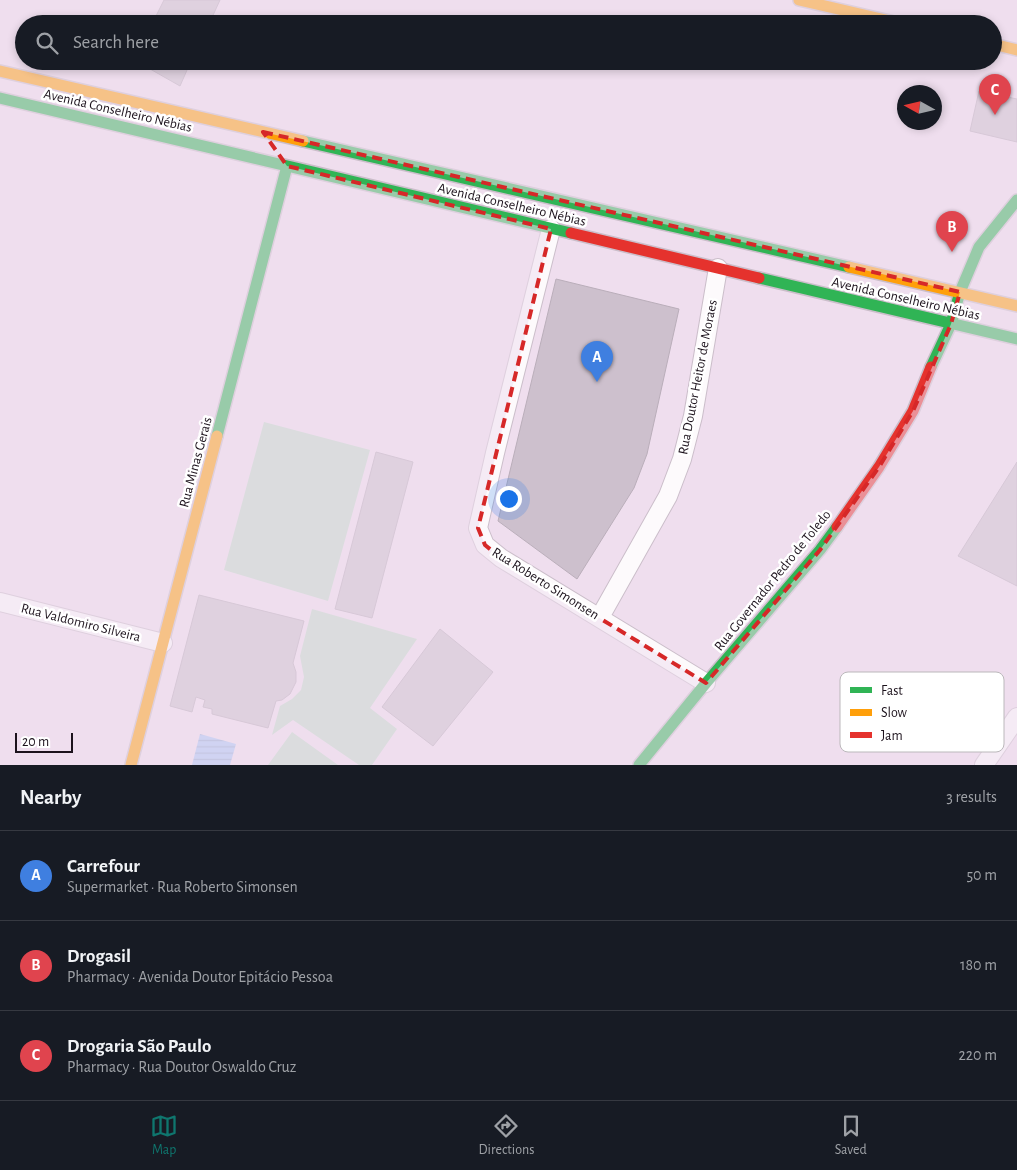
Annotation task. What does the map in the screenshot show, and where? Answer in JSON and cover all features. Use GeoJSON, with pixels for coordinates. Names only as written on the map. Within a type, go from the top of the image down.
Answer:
{"type":"FeatureCollection","features":[{"type":"Feature","properties":{"kind":"main road"},"geometry":{"type":"LineString","coordinates":[[799,0],[864,15]]}},
{"type":"Feature","properties":{"kind":"main road"},"geometry":{"type":"LineString","coordinates":[[1002,46],[1017,50]]}},
{"type":"Feature","properties":{"kind":"main road","name":"Avenida Conselheiro Nébias"},"geometry":{"type":"LineString","coordinates":[[0,71],[1017,306]]}},
{"type":"Feature","properties":{"kind":"main road","name":"Avenida Conselheiro Nébias"},"geometry":{"type":"LineString","coordinates":[[0,98],[1017,340]]}},
{"type":"Feature","properties":{"kind":"main road"},"geometry":{"type":"LineString","coordinates":[[263,132],[283,156],[287,166]]}},
{"type":"Feature","properties":{"kind":"main road","name":"Rua Minas Gerais"},"geometry":{"type":"LineString","coordinates":[[131,765],[287,166]]}},
{"type":"Feature","properties":{"kind":"main road","name":"Rua Governador Pedro de Toledo"},"geometry":{"type":"LineString","coordinates":[[639,765],[706,683],[820,550],[879,467],[913,412],[940,345],[951,324],[960,292],[979,247],[1017,200]]}},
{"type":"Feature","properties":{"kind":"street","name":"Rua Roberto Simonsen"},"geometry":{"type":"LineString","coordinates":[[551,229],[478,528],[485,545],[501,558],[600,616],[706,683]]}},
{"type":"Feature","properties":{"kind":"street","name":"Rua Doutor Heitor de Moraes"},"geometry":{"type":"LineString","coordinates":[[600,616],[668,496],[682,459],[693,416],[718,268]]}},
{"type":"Feature","properties":{"kind":"street","name":"Rua Valdomiro Silveira"},"geometry":{"type":"LineString","coordinates":[[0,602],[163,643]]}},
{"type":"Feature","properties":{"kind":"street"},"geometry":{"type":"LineString","coordinates":[[1004,736],[1017,717]]}},
{"type":"Feature","properties":{"kind":"street"},"geometry":{"type":"LineString","coordinates":[[984,765],[993,752]]}},
{"type":"Feature","properties":{"kind":"highlighted area"},"geometry":{"type":"Polygon","coordinates":[[[263,132],[960,292],[951,324],[913,411],[879,467],[820,550],[706,683],[501,558],[485,545],[478,528],[551,229],[287,166],[263,132]]]}},
{"type":"Feature","properties":{"kind":"green space"},"geometry":{"type":"Polygon","coordinates":[[[264,422],[370,450],[328,601],[224,570],[264,422]]]}},
{"type":"Feature","properties":{"kind":"green space"},"geometry":{"type":"Polygon","coordinates":[[[312,609],[417,639],[370,708],[397,729],[372,765],[359,765],[293,720],[272,735],[280,706],[292,699],[301,690],[304,677],[300,656],[312,609]]]}},
{"type":"Feature","properties":{"kind":"green space"},"geometry":{"type":"Polygon","coordinates":[[[292,732],[338,765],[268,765],[292,732]]]}},
{"type":"Feature","properties":{"kind":"water"},"geometry":{"type":"Polygon","coordinates":[[[200,734],[236,744],[230,765],[192,765],[200,734]]]}},
{"type":"Feature","properties":{"kind":"building"},"geometry":{"type":"Polygon","coordinates":[[[164,0],[220,0],[213,15],[156,15],[164,0]]]}},
{"type":"Feature","properties":{"kind":"building"},"geometry":{"type":"Polygon","coordinates":[[[152,70],[187,70],[180,86],[152,70]]]}},
{"type":"Feature","properties":{"kind":"building"},"geometry":{"type":"Polygon","coordinates":[[[979,91],[1017,99],[1017,142],[970,131],[979,91]]]}},
{"type":"Feature","properties":{"kind":"building"},"geometry":{"type":"Polygon","coordinates":[[[556,279],[679,309],[647,454],[634,488],[577,579],[498,521],[556,279]]]}},
{"type":"Feature","properties":{"kind":"building"},"geometry":{"type":"Polygon","coordinates":[[[376,452],[413,462],[372,618],[335,609],[376,452]]]}},
{"type":"Feature","properties":{"kind":"building"},"geometry":{"type":"Polygon","coordinates":[[[1017,462],[1017,586],[958,556],[1017,462]]]}},
{"type":"Feature","properties":{"kind":"building"},"geometry":{"type":"Polygon","coordinates":[[[199,595],[304,621],[293,663],[296,672],[296,682],[290,694],[282,700],[276,701],[268,728],[212,714],[212,709],[203,707],[205,700],[196,697],[192,712],[170,706],[199,595]]]}},
{"type":"Feature","properties":{"kind":"building"},"geometry":{"type":"Polygon","coordinates":[[[440,629],[493,672],[433,746],[382,707],[440,629]]]}},
{"type":"Feature","properties":{"kind":"traffic: fast"},"geometry":{"type":"LineString","coordinates":[[0,98],[571,233]]}},
{"type":"Feature","properties":{"kind":"traffic: fast"},"geometry":{"type":"LineString","coordinates":[[303,141],[849,267]]}},
{"type":"Feature","properties":{"kind":"traffic: fast"},"geometry":{"type":"LineString","coordinates":[[217,436],[287,166]]}},
{"type":"Feature","properties":{"kind":"traffic: fast"},"geometry":{"type":"LineString","coordinates":[[931,367],[951,324],[960,292],[979,247],[1017,200]]}},
{"type":"Feature","properties":{"kind":"traffic: fast"},"geometry":{"type":"LineString","coordinates":[[759,278],[1017,339]]}},
{"type":"Feature","properties":{"kind":"traffic: fast"},"geometry":{"type":"LineString","coordinates":[[639,765],[706,683],[820,550],[837,527]]}},
{"type":"Feature","properties":{"kind":"traffic: slow"},"geometry":{"type":"LineString","coordinates":[[799,0],[864,15]]}},
{"type":"Feature","properties":{"kind":"traffic: slow"},"geometry":{"type":"LineString","coordinates":[[1002,46],[1017,50]]}},
{"type":"Feature","properties":{"kind":"traffic: slow"},"geometry":{"type":"LineString","coordinates":[[0,71],[303,141]]}},
{"type":"Feature","properties":{"kind":"traffic: slow"},"geometry":{"type":"LineString","coordinates":[[849,267],[1017,306]]}},
{"type":"Feature","properties":{"kind":"traffic: slow"},"geometry":{"type":"LineString","coordinates":[[131,765],[217,436]]}},
{"type":"Feature","properties":{"kind":"traffic: jam"},"geometry":{"type":"LineString","coordinates":[[571,233],[759,278]]}},
{"type":"Feature","properties":{"kind":"traffic: jam"},"geometry":{"type":"LineString","coordinates":[[837,527],[879,467],[913,411],[931,367]]}},
{"type":"Feature","properties":{"kind":"place","name":"Drogaria São Paulo"},"geometry":{"type":"Point","coordinates":[995,115]}},
{"type":"Feature","properties":{"kind":"place","name":"Drogasil"},"geometry":{"type":"Point","coordinates":[952,252]}},
{"type":"Feature","properties":{"kind":"place","name":"Carrefour"},"geometry":{"type":"Point","coordinates":[597,382]}}]}
